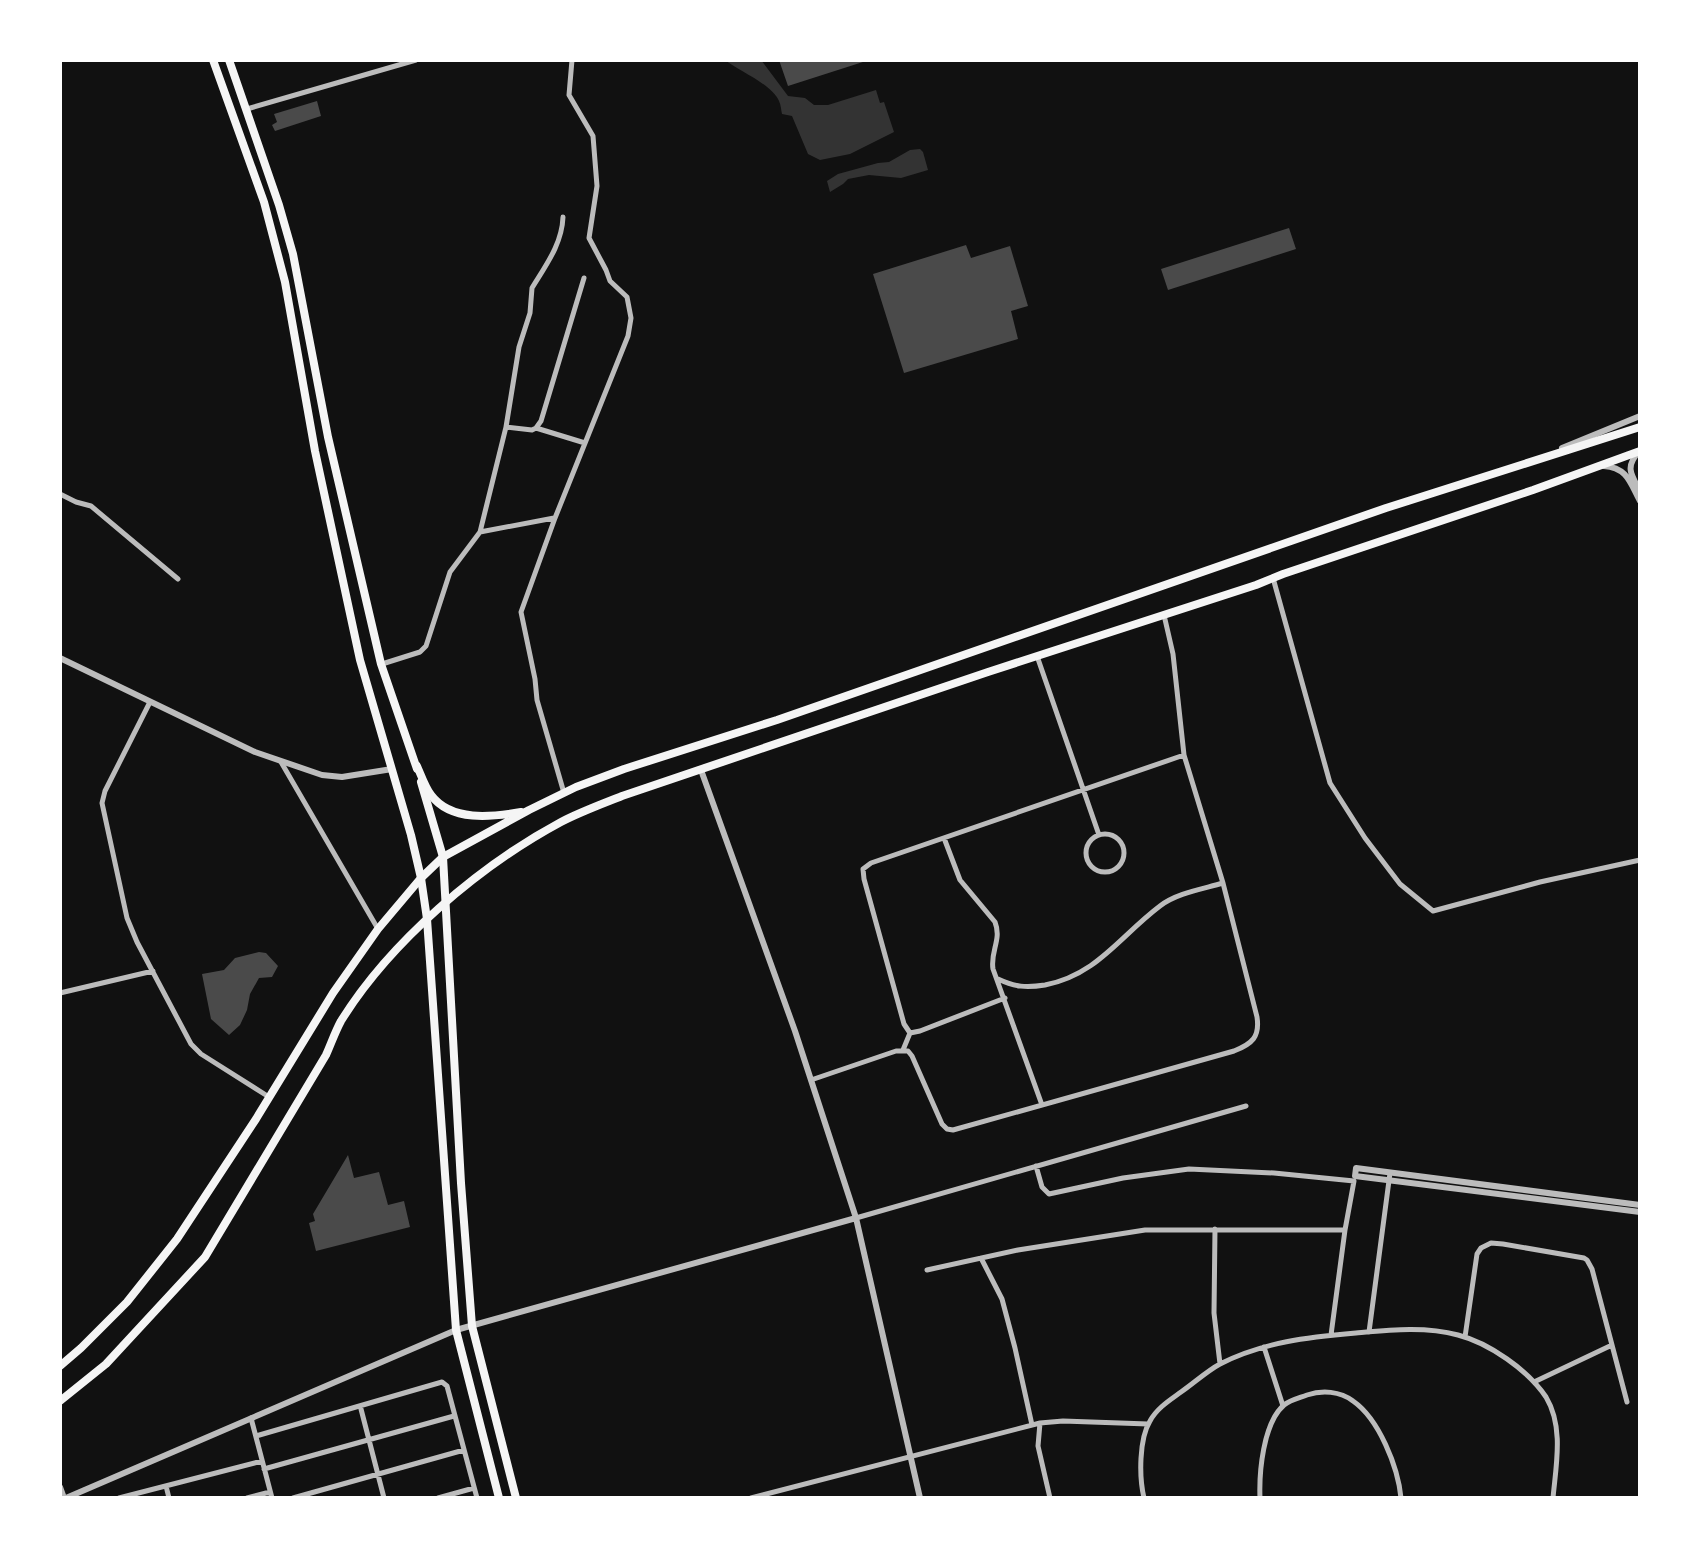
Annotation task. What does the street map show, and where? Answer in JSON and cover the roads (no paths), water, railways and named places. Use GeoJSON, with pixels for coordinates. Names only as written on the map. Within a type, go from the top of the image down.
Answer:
{"type":"FeatureCollection","features":[{"type":"Feature","properties":{"kind":"main road"},"geometry":{"type":"LineString","coordinates":[[213,60],[264,202],[285,282],[315,451],[360,660],[421,878],[427,919],[456,1330],[499,1498]]}},
{"type":"Feature","properties":{"kind":"main road"},"geometry":{"type":"LineString","coordinates":[[229,60],[293,254],[328,437],[381,664],[417,766],[443,857],[472,1326],[516,1498]]}},
{"type":"Feature","properties":{"kind":"main road"},"geometry":{"type":"LineString","coordinates":[[60,1366],[127,1302],[177,1239],[333,993],[378,929],[443,857],[529,810],[624,769],[791,715],[1386,508],[1640,427]]}},
{"type":"Feature","properties":{"kind":"main road"},"geometry":{"type":"LineString","coordinates":[[60,1401],[106,1364],[205,1257],[326,1055],[340,1023],[392,955],[427,919],[519,846],[563,821],[622,796],[1521,495],[1640,451]]}},
{"type":"Feature","properties":{"kind":"main road"},"geometry":{"type":"LineString","coordinates":[[417,766],[432,796],[445,807],[464,815],[529,810]]}},
{"type":"Feature","properties":{"kind":"street"},"geometry":{"type":"LineString","coordinates":[[247,109],[416,60]]}},
{"type":"Feature","properties":{"kind":"street"},"geometry":{"type":"LineString","coordinates":[[564,793],[537,700],[521,612],[628,336],[631,318],[627,297],[610,281],[589,238],[597,186],[593,136],[569,95],[572,60]]}},
{"type":"Feature","properties":{"kind":"street"},"geometry":{"type":"LineString","coordinates":[[381,664],[420,652],[426,646],[450,572],[480,532],[506,427],[519,347],[530,313],[532,288],[559,244],[563,217]]}},
{"type":"Feature","properties":{"kind":"street"},"geometry":{"type":"LineString","coordinates":[[536,428],[541,421],[584,278]]}},
{"type":"Feature","properties":{"kind":"street"},"geometry":{"type":"LineString","coordinates":[[1542,457],[1640,416]]}},
{"type":"Feature","properties":{"kind":"street"},"geometry":{"type":"LineString","coordinates":[[506,427],[536,428],[585,443]]}},
{"type":"Feature","properties":{"kind":"street"},"geometry":{"type":"LineString","coordinates":[[1640,451],[1631,460],[1630,467],[1640,491]]}},
{"type":"Feature","properties":{"kind":"street"},"geometry":{"type":"LineString","coordinates":[[1597,467],[1610,466],[1622,470],[1640,501]]}},
{"type":"Feature","properties":{"kind":"street"},"geometry":{"type":"LineString","coordinates":[[60,494],[91,506],[178,579]]}},
{"type":"Feature","properties":{"kind":"street"},"geometry":{"type":"LineString","coordinates":[[480,532],[555,518]]}},
{"type":"Feature","properties":{"kind":"street"},"geometry":{"type":"LineString","coordinates":[[1273,578],[1330,783],[1365,838],[1400,884],[1433,911],[1540,882],[1640,860]]}},
{"type":"Feature","properties":{"kind":"street"},"geometry":{"type":"LineString","coordinates":[[811,1080],[896,1051],[908,1051],[942,1124],[953,1130],[1234,1051],[1244,1047],[1257,1034],[1257,1017],[1223,883],[1184,755],[1173,654],[1164,615]]}},
{"type":"Feature","properties":{"kind":"street"},"geometry":{"type":"LineString","coordinates":[[1037,656],[1099,835]]}},
{"type":"Feature","properties":{"kind":"street"},"geometry":{"type":"LineString","coordinates":[[60,658],[255,752],[322,775],[342,777],[392,769]]}},
{"type":"Feature","properties":{"kind":"street"},"geometry":{"type":"LineString","coordinates":[[150,702],[105,791],[102,803],[127,918],[191,1044],[201,1054],[269,1097]]}},
{"type":"Feature","properties":{"kind":"street"},"geometry":{"type":"LineString","coordinates":[[910,1033],[904,1024],[863,869],[871,863],[1184,755]]}},
{"type":"Feature","properties":{"kind":"street"},"geometry":{"type":"LineString","coordinates":[[281,761],[378,929]]}},
{"type":"Feature","properties":{"kind":"street"},"geometry":{"type":"LineString","coordinates":[[701,770],[811,1080],[856,1218],[920,1498]]}},
{"type":"Feature","properties":{"kind":"street"},"geometry":{"type":"LineString","coordinates":[[1099,835],[1112,835],[1121,843],[1124,855],[1114,870],[1102,872],[1088,861],[1089,843],[1099,835]]}},
{"type":"Feature","properties":{"kind":"street"},"geometry":{"type":"LineString","coordinates":[[944,838],[960,880],[997,928],[999,934],[992,964],[1042,1105]]}},
{"type":"Feature","properties":{"kind":"street"},"geometry":{"type":"LineString","coordinates":[[998,979],[1024,987],[1049,984],[1074,976],[1096,962],[1161,905],[1223,883]]}},
{"type":"Feature","properties":{"kind":"street"},"geometry":{"type":"LineString","coordinates":[[60,993],[153,971]]}},
{"type":"Feature","properties":{"kind":"street"},"geometry":{"type":"LineString","coordinates":[[910,1033],[1005,998]]}},
{"type":"Feature","properties":{"kind":"street"},"geometry":{"type":"LineString","coordinates":[[903,1050],[910,1033]]}},
{"type":"Feature","properties":{"kind":"street"},"geometry":{"type":"LineString","coordinates":[[60,1487],[65,1498],[456,1330],[1246,1106]]}},
{"type":"Feature","properties":{"kind":"street"},"geometry":{"type":"LineString","coordinates":[[1036,1166],[1042,1187],[1049,1194],[1123,1178],[1189,1169],[1354,1179]]}},
{"type":"Feature","properties":{"kind":"street"},"geometry":{"type":"LineString","coordinates":[[1331,1335],[1356,1168],[1390,1177],[1640,1212]]}},
{"type":"Feature","properties":{"kind":"street"},"geometry":{"type":"LineString","coordinates":[[1390,1177],[1640,1205]]}},
{"type":"Feature","properties":{"kind":"street"},"geometry":{"type":"LineString","coordinates":[[1369,1332],[1390,1177]]}},
{"type":"Feature","properties":{"kind":"street"},"geometry":{"type":"LineString","coordinates":[[1215,1229],[1214,1313],[1220,1364]]}},
{"type":"Feature","properties":{"kind":"street"},"geometry":{"type":"LineString","coordinates":[[927,1270],[1145,1230],[1345,1230]]}},
{"type":"Feature","properties":{"kind":"street"},"geometry":{"type":"LineString","coordinates":[[1465,1337],[1477,1254],[1481,1248],[1491,1243],[1576,1255],[1587,1260],[1592,1269],[1627,1402]]}},
{"type":"Feature","properties":{"kind":"street"},"geometry":{"type":"LineString","coordinates":[[981,1258],[1002,1299],[1032,1425]]}},
{"type":"Feature","properties":{"kind":"street"},"geometry":{"type":"LineString","coordinates":[[1144,1498],[1142,1452],[1148,1424],[1168,1402],[1220,1364],[1297,1338],[1430,1330],[1465,1337],[1494,1350],[1534,1382],[1546,1398],[1557,1430],[1553,1498]]}},
{"type":"Feature","properties":{"kind":"street"},"geometry":{"type":"LineString","coordinates":[[1534,1382],[1612,1345]]}},
{"type":"Feature","properties":{"kind":"street"},"geometry":{"type":"LineString","coordinates":[[1264,1347],[1283,1406]]}},
{"type":"Feature","properties":{"kind":"street"},"geometry":{"type":"LineString","coordinates":[[256,1436],[438,1382],[445,1383],[477,1498]]}},
{"type":"Feature","properties":{"kind":"street"},"geometry":{"type":"LineString","coordinates":[[1260,1498],[1260,1471],[1271,1426],[1283,1406],[1316,1392],[1335,1393],[1352,1399],[1363,1409],[1385,1443],[1396,1470],[1401,1498]]}},
{"type":"Feature","properties":{"kind":"street"},"geometry":{"type":"LineString","coordinates":[[361,1409],[384,1498]]}},
{"type":"Feature","properties":{"kind":"street"},"geometry":{"type":"LineString","coordinates":[[264,1469],[454,1416]]}},
{"type":"Feature","properties":{"kind":"street"},"geometry":{"type":"LineString","coordinates":[[247,1498],[271,1495],[251,1418]]}},
{"type":"Feature","properties":{"kind":"street"},"geometry":{"type":"LineString","coordinates":[[751,1498],[775,1495],[909,1456],[1040,1423],[1148,1424]]}},
{"type":"Feature","properties":{"kind":"street"},"geometry":{"type":"LineString","coordinates":[[1040,1423],[1038,1446],[1050,1498]]}},
{"type":"Feature","properties":{"kind":"street"},"geometry":{"type":"LineString","coordinates":[[293,1498],[464,1450]]}},
{"type":"Feature","properties":{"kind":"street"},"geometry":{"type":"LineString","coordinates":[[119,1498],[262,1461]]}},
{"type":"Feature","properties":{"kind":"street"},"geometry":{"type":"LineString","coordinates":[[166,1486],[169,1498]]}},
{"type":"Feature","properties":{"kind":"street"},"geometry":{"type":"LineString","coordinates":[[438,1498],[474,1488]]}}]}
